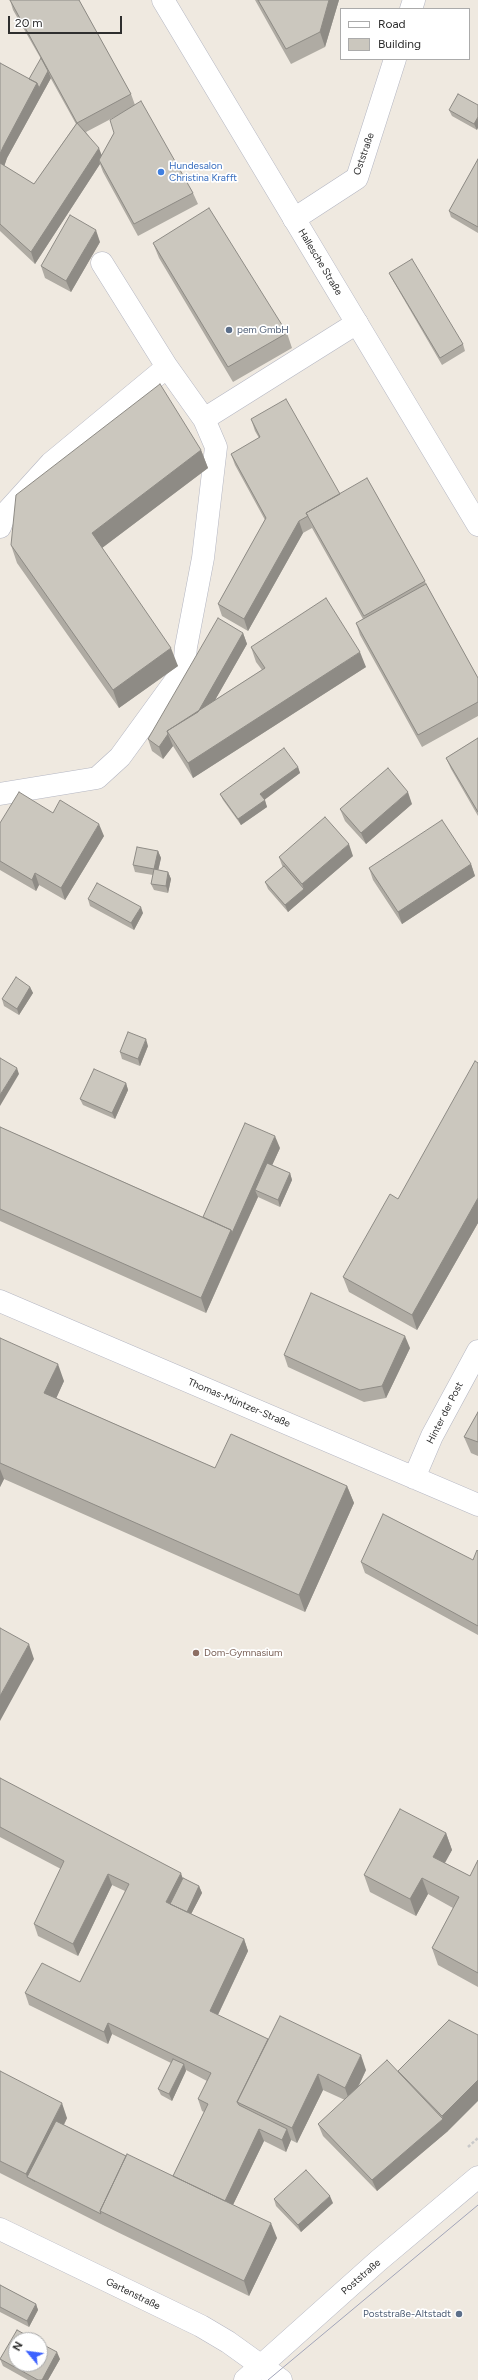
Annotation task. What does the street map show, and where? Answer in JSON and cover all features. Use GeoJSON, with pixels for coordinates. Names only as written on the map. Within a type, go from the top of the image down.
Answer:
{"type":"FeatureCollection","features":[{"type":"Feature","properties":{"kind":"street","name":"Hallesche Straße"},"geometry":{"type":"LineString","coordinates":[[163,0],[478,525]]}},
{"type":"Feature","properties":{"kind":"street","name":"Oststraße"},"geometry":{"type":"LineString","coordinates":[[294,219],[357,178],[395,60]]}},
{"type":"Feature","properties":{"kind":"street"},"geometry":{"type":"LineString","coordinates":[[0,794],[97,778],[120,757],[184,669],[186,647],[203,558],[216,446],[204,419],[167,367],[102,263]]}},
{"type":"Feature","properties":{"kind":"street"},"geometry":{"type":"LineString","coordinates":[[204,419],[357,323]]}},
{"type":"Feature","properties":{"kind":"street"},"geometry":{"type":"LineString","coordinates":[[0,528],[5,514],[51,463],[167,367]]}},
{"type":"Feature","properties":{"kind":"street","name":"Thomas-Müntzer-Straße"},"geometry":{"type":"LineString","coordinates":[[0,1301],[478,1505]]}},
{"type":"Feature","properties":{"kind":"street","name":"Hinter der Post"},"geometry":{"type":"LineString","coordinates":[[414,1478],[432,1436],[478,1350]]}},
{"type":"Feature","properties":{"kind":"street","name":"Poststraße"},"geometry":{"type":"LineString","coordinates":[[245,2380],[378,2261],[478,2177]]}},
{"type":"Feature","properties":{"kind":"street","name":"Gartenstraße"},"geometry":{"type":"LineString","coordinates":[[0,2229],[201,2326],[262,2365],[281,2380]]}},
{"type":"Feature","properties":{"kind":"building"},"geometry":{"type":"Polygon","coordinates":[[[10,0],[79,0],[131,94],[77,123],[10,0]]]}},
{"type":"Feature","properties":{"kind":"building"},"geometry":{"type":"Polygon","coordinates":[[[258,0],[329,0],[320,32],[286,49],[258,0]]]}},
{"type":"Feature","properties":{"kind":"building"},"geometry":{"type":"Polygon","coordinates":[[[41,58],[48,71],[39,88],[37,83],[29,79],[41,58]]]}},
{"type":"Feature","properties":{"kind":"building"},"geometry":{"type":"Polygon","coordinates":[[[0,63],[37,83],[0,154],[0,63]]]}},
{"type":"Feature","properties":{"kind":"building"},"geometry":{"type":"Polygon","coordinates":[[[458,94],[478,105],[478,117],[474,124],[449,110],[458,94]]]}},
{"type":"Feature","properties":{"kind":"building"},"geometry":{"type":"Polygon","coordinates":[[[141,101],[193,193],[134,224],[99,160],[114,133],[110,120],[141,101]]]}},
{"type":"Feature","properties":{"kind":"building"},"geometry":{"type":"Polygon","coordinates":[[[77,123],[99,148],[31,252],[0,224],[0,163],[34,184],[77,123]]]}},
{"type":"Feature","properties":{"kind":"building"},"geometry":{"type":"Polygon","coordinates":[[[478,159],[478,227],[449,211],[478,159]]]}},
{"type":"Feature","properties":{"kind":"building"},"geometry":{"type":"Polygon","coordinates":[[[209,208],[287,333],[228,367],[153,243],[209,208]]]}},
{"type":"Feature","properties":{"kind":"building"},"geometry":{"type":"Polygon","coordinates":[[[70,215],[96,230],[66,281],[41,266],[70,215]]]}},
{"type":"Feature","properties":{"kind":"building"},"geometry":{"type":"Polygon","coordinates":[[[412,259],[463,344],[440,358],[389,273],[412,259]]]}},
{"type":"Feature","properties":{"kind":"building"},"geometry":{"type":"Polygon","coordinates":[[[160,384],[201,450],[92,533],[171,648],[113,690],[11,545],[16,495],[160,384]]]}},
{"type":"Feature","properties":{"kind":"building"},"geometry":{"type":"Polygon","coordinates":[[[286,399],[340,494],[306,513],[308,516],[299,521],[244,619],[218,604],[266,518],[231,454],[260,437],[251,419],[286,399]]]}},
{"type":"Feature","properties":{"kind":"building"},"geometry":{"type":"Polygon","coordinates":[[[367,478],[425,581],[364,616],[306,513],[367,478]]]}},
{"type":"Feature","properties":{"kind":"building"},"geometry":{"type":"Polygon","coordinates":[[[426,584],[478,678],[478,702],[418,735],[356,623],[426,584]]]}},
{"type":"Feature","properties":{"kind":"building"},"geometry":{"type":"Polygon","coordinates":[[[326,598],[360,652],[188,763],[167,731],[265,668],[251,647],[326,598]]]}},
{"type":"Feature","properties":{"kind":"building"},"geometry":{"type":"Polygon","coordinates":[[[218,618],[243,633],[198,712],[167,731],[168,734],[159,747],[148,739],[218,618]]]}},
{"type":"Feature","properties":{"kind":"building"},"geometry":{"type":"Polygon","coordinates":[[[478,738],[478,812],[446,758],[478,738]]]}},
{"type":"Feature","properties":{"kind":"building"},"geometry":{"type":"Polygon","coordinates":[[[284,748],[298,767],[260,794],[265,800],[238,819],[220,794],[284,748]]]}},
{"type":"Feature","properties":{"kind":"building"},"geometry":{"type":"Polygon","coordinates":[[[388,768],[408,792],[361,833],[340,809],[388,768]]]}},
{"type":"Feature","properties":{"kind":"building"},"geometry":{"type":"Polygon","coordinates":[[[19,792],[53,813],[60,800],[99,824],[61,888],[35,873],[32,880],[0,861],[0,823],[19,792]]]}},
{"type":"Feature","properties":{"kind":"building"},"geometry":{"type":"Polygon","coordinates":[[[325,817],[349,844],[302,884],[279,857],[325,817]]]}},
{"type":"Feature","properties":{"kind":"building"},"geometry":{"type":"Polygon","coordinates":[[[442,820],[471,864],[398,912],[369,868],[442,820]]]}},
{"type":"Feature","properties":{"kind":"building"},"geometry":{"type":"Polygon","coordinates":[[[137,847],[158,851],[154,869],[133,865],[137,847]]]}},
{"type":"Feature","properties":{"kind":"building"},"geometry":{"type":"Polygon","coordinates":[[[284,866],[304,889],[285,905],[265,882],[284,866]]]}},
{"type":"Feature","properties":{"kind":"building"},"geometry":{"type":"Polygon","coordinates":[[[154,869],[168,872],[166,886],[151,884],[154,869]]]}},
{"type":"Feature","properties":{"kind":"building"},"geometry":{"type":"Polygon","coordinates":[[[97,883],[141,907],[131,923],[88,899],[97,883]]]}},
{"type":"Feature","properties":{"kind":"building"},"geometry":{"type":"Polygon","coordinates":[[[16,977],[30,987],[17,1009],[2,999],[16,977]]]}},
{"type":"Feature","properties":{"kind":"building"},"geometry":{"type":"Polygon","coordinates":[[[128,1032],[146,1039],[138,1059],[120,1052],[128,1032]]]}},
{"type":"Feature","properties":{"kind":"building"},"geometry":{"type":"Polygon","coordinates":[[[0,1058],[17,1068],[0,1095],[0,1058]]]}},
{"type":"Feature","properties":{"kind":"building"},"geometry":{"type":"Polygon","coordinates":[[[475,1061],[478,1063],[478,1198],[412,1315],[343,1277],[390,1194],[398,1199],[475,1061]]]}},
{"type":"Feature","properties":{"kind":"building"},"geometry":{"type":"Polygon","coordinates":[[[94,1069],[126,1083],[112,1113],[80,1099],[94,1069]]]}},
{"type":"Feature","properties":{"kind":"building"},"geometry":{"type":"Polygon","coordinates":[[[245,1123],[275,1136],[232,1233],[231,1230],[203,1217],[245,1123]]]}},
{"type":"Feature","properties":{"kind":"building"},"geometry":{"type":"Polygon","coordinates":[[[0,1127],[231,1230],[201,1298],[0,1209],[0,1127]]]}},
{"type":"Feature","properties":{"kind":"building"},"geometry":{"type":"Polygon","coordinates":[[[267,1163],[290,1173],[278,1200],[255,1190],[267,1163]]]}},
{"type":"Feature","properties":{"kind":"building"},"geometry":{"type":"Polygon","coordinates":[[[311,1293],[405,1336],[382,1386],[360,1390],[284,1355],[311,1293]]]}},
{"type":"Feature","properties":{"kind":"building"},"geometry":{"type":"Polygon","coordinates":[[[0,1338],[58,1364],[44,1393],[215,1468],[231,1434],[347,1486],[299,1595],[0,1463],[0,1338]]]}},
{"type":"Feature","properties":{"kind":"building"},"geometry":{"type":"Polygon","coordinates":[[[478,1412],[478,1442],[464,1437],[478,1412]]]}},
{"type":"Feature","properties":{"kind":"building"},"geometry":{"type":"Polygon","coordinates":[[[383,1514],[473,1560],[477,1550],[478,1551],[478,1626],[361,1562],[383,1514]]]}},
{"type":"Feature","properties":{"kind":"building"},"geometry":{"type":"Polygon","coordinates":[[[0,1628],[29,1644],[0,1696],[0,1628]]]}},
{"type":"Feature","properties":{"kind":"building"},"geometry":{"type":"Polygon","coordinates":[[[0,1778],[181,1873],[166,1902],[244,1939],[210,2011],[268,2039],[237,2102],[239,2105],[287,2129],[282,2140],[259,2129],[225,2201],[173,2176],[208,2104],[198,2099],[211,2073],[108,2023],[104,2032],[25,1993],[42,1963],[80,1982],[129,1884],[108,1874],[73,1944],[34,1924],[64,1861],[0,1827],[0,1778]]]}},
{"type":"Feature","properties":{"kind":"building"},"geometry":{"type":"Polygon","coordinates":[[[400,1809],[446,1833],[433,1857],[470,1876],[478,1860],[478,1973],[432,1948],[459,1897],[422,1878],[410,1899],[364,1875],[400,1809]]]}},
{"type":"Feature","properties":{"kind":"building"},"geometry":{"type":"Polygon","coordinates":[[[183,1878],[199,1886],[187,1912],[170,1904],[183,1878]]]}},
{"type":"Feature","properties":{"kind":"building"},"geometry":{"type":"Polygon","coordinates":[[[280,2016],[361,2055],[345,2088],[318,2074],[292,2128],[237,2102],[280,2016]]]}},
{"type":"Feature","properties":{"kind":"building"},"geometry":{"type":"Polygon","coordinates":[[[449,2020],[478,2035],[478,2080],[442,2116],[398,2071],[449,2020]]]}},
{"type":"Feature","properties":{"kind":"building"},"geometry":{"type":"Polygon","coordinates":[[[173,2059],[184,2064],[169,2094],[158,2089],[173,2059]]]}},
{"type":"Feature","properties":{"kind":"building"},"geometry":{"type":"Polygon","coordinates":[[[387,2060],[443,2119],[372,2180],[318,2124],[387,2060]]]}},
{"type":"Feature","properties":{"kind":"building"},"geometry":{"type":"Polygon","coordinates":[[[0,2071],[62,2103],[26,2174],[0,2161],[0,2071]]]}},
{"type":"Feature","properties":{"kind":"building"},"geometry":{"type":"Polygon","coordinates":[[[56,2121],[126,2156],[100,2211],[101,2214],[27,2177],[56,2121]]]}},
{"type":"Feature","properties":{"kind":"building"},"geometry":{"type":"Polygon","coordinates":[[[127,2154],[271,2223],[244,2281],[100,2211],[127,2154]]]}},
{"type":"Feature","properties":{"kind":"building"},"geometry":{"type":"Polygon","coordinates":[[[306,2170],[330,2196],[298,2225],[274,2199],[306,2170]]]}},
{"type":"Feature","properties":{"kind":"building"},"geometry":{"type":"Polygon","coordinates":[[[0,2285],[36,2304],[27,2321],[0,2307],[0,2285]]]}},
{"type":"Feature","properties":{"kind":"building"},"geometry":{"type":"Polygon","coordinates":[[[8,2345],[8,2363],[0,2359],[8,2345]]]}},
{"type":"Feature","properties":{"kind":"building"},"geometry":{"type":"Polygon","coordinates":[[[48,2347],[57,2352],[48,2369],[48,2347]]]}},
{"type":"Feature","properties":{"kind":"building"},"geometry":{"type":"Polygon","coordinates":[[[24,2372],[46,2372],[42,2380],[38,2380],[24,2372]]]}},
{"type":"Feature","properties":{"kind":"tram line"},"geometry":{"type":"LineString","coordinates":[[268,2380],[478,2205]]}},
{"type":"Feature","properties":{"kind":"place","name":"Hundesalon Christina Krafft"},"geometry":{"type":"Point","coordinates":[161,172]}},
{"type":"Feature","properties":{"kind":"place","name":"pem GmbH"},"geometry":{"type":"Point","coordinates":[229,330]}},
{"type":"Feature","properties":{"kind":"place","name":"Dom-Gymnasium"},"geometry":{"type":"Point","coordinates":[196,1653]}},
{"type":"Feature","properties":{"kind":"place","name":"Poststraße-Altstadt"},"geometry":{"type":"Point","coordinates":[459,2314]}}]}
